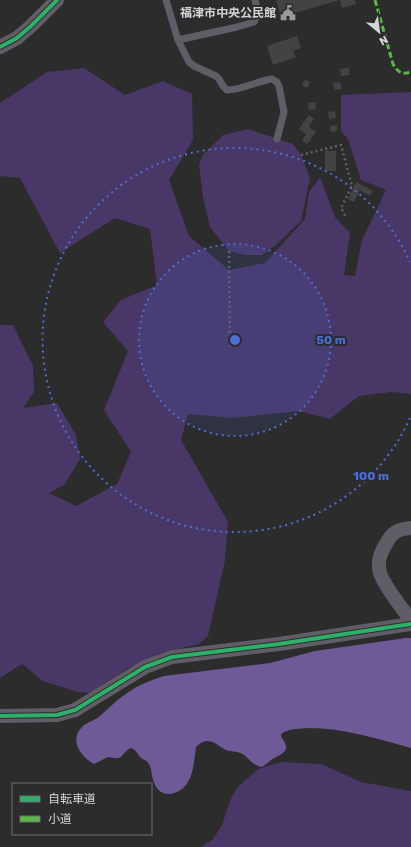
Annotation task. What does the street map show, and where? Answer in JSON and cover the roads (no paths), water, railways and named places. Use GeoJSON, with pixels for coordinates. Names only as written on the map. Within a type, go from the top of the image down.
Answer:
{"type":"FeatureCollection","features":[{"type":"Feature","properties":{"kind":"street"},"geometry":{"type":"LineString","coordinates":[[0,47],[17,38],[57,0]]}},
{"type":"Feature","properties":{"kind":"street"},"geometry":{"type":"LineString","coordinates":[[411,528],[402,529],[390,536],[381,552],[379,563],[380,574],[386,586],[411,621]]}},
{"type":"Feature","properties":{"kind":"street"},"geometry":{"type":"LineString","coordinates":[[0,716],[57,715],[75,710],[145,666],[172,657],[279,644],[411,624]]}},
{"type":"Feature","properties":{"kind":"lane"},"geometry":{"type":"LineString","coordinates":[[166,0],[178,40],[188,62],[216,76],[220,79],[223,86],[227,90],[233,90],[264,80],[272,79],[277,82],[284,112],[277,139]]}},
{"type":"Feature","properties":{"kind":"lane"},"geometry":{"type":"LineString","coordinates":[[178,40],[254,22],[258,14],[255,0]]}},
{"type":"Feature","properties":{"kind":"place","name":"福津市中央公民館"},"geometry":{"type":"Point","coordinates":[288,13]}}]}
